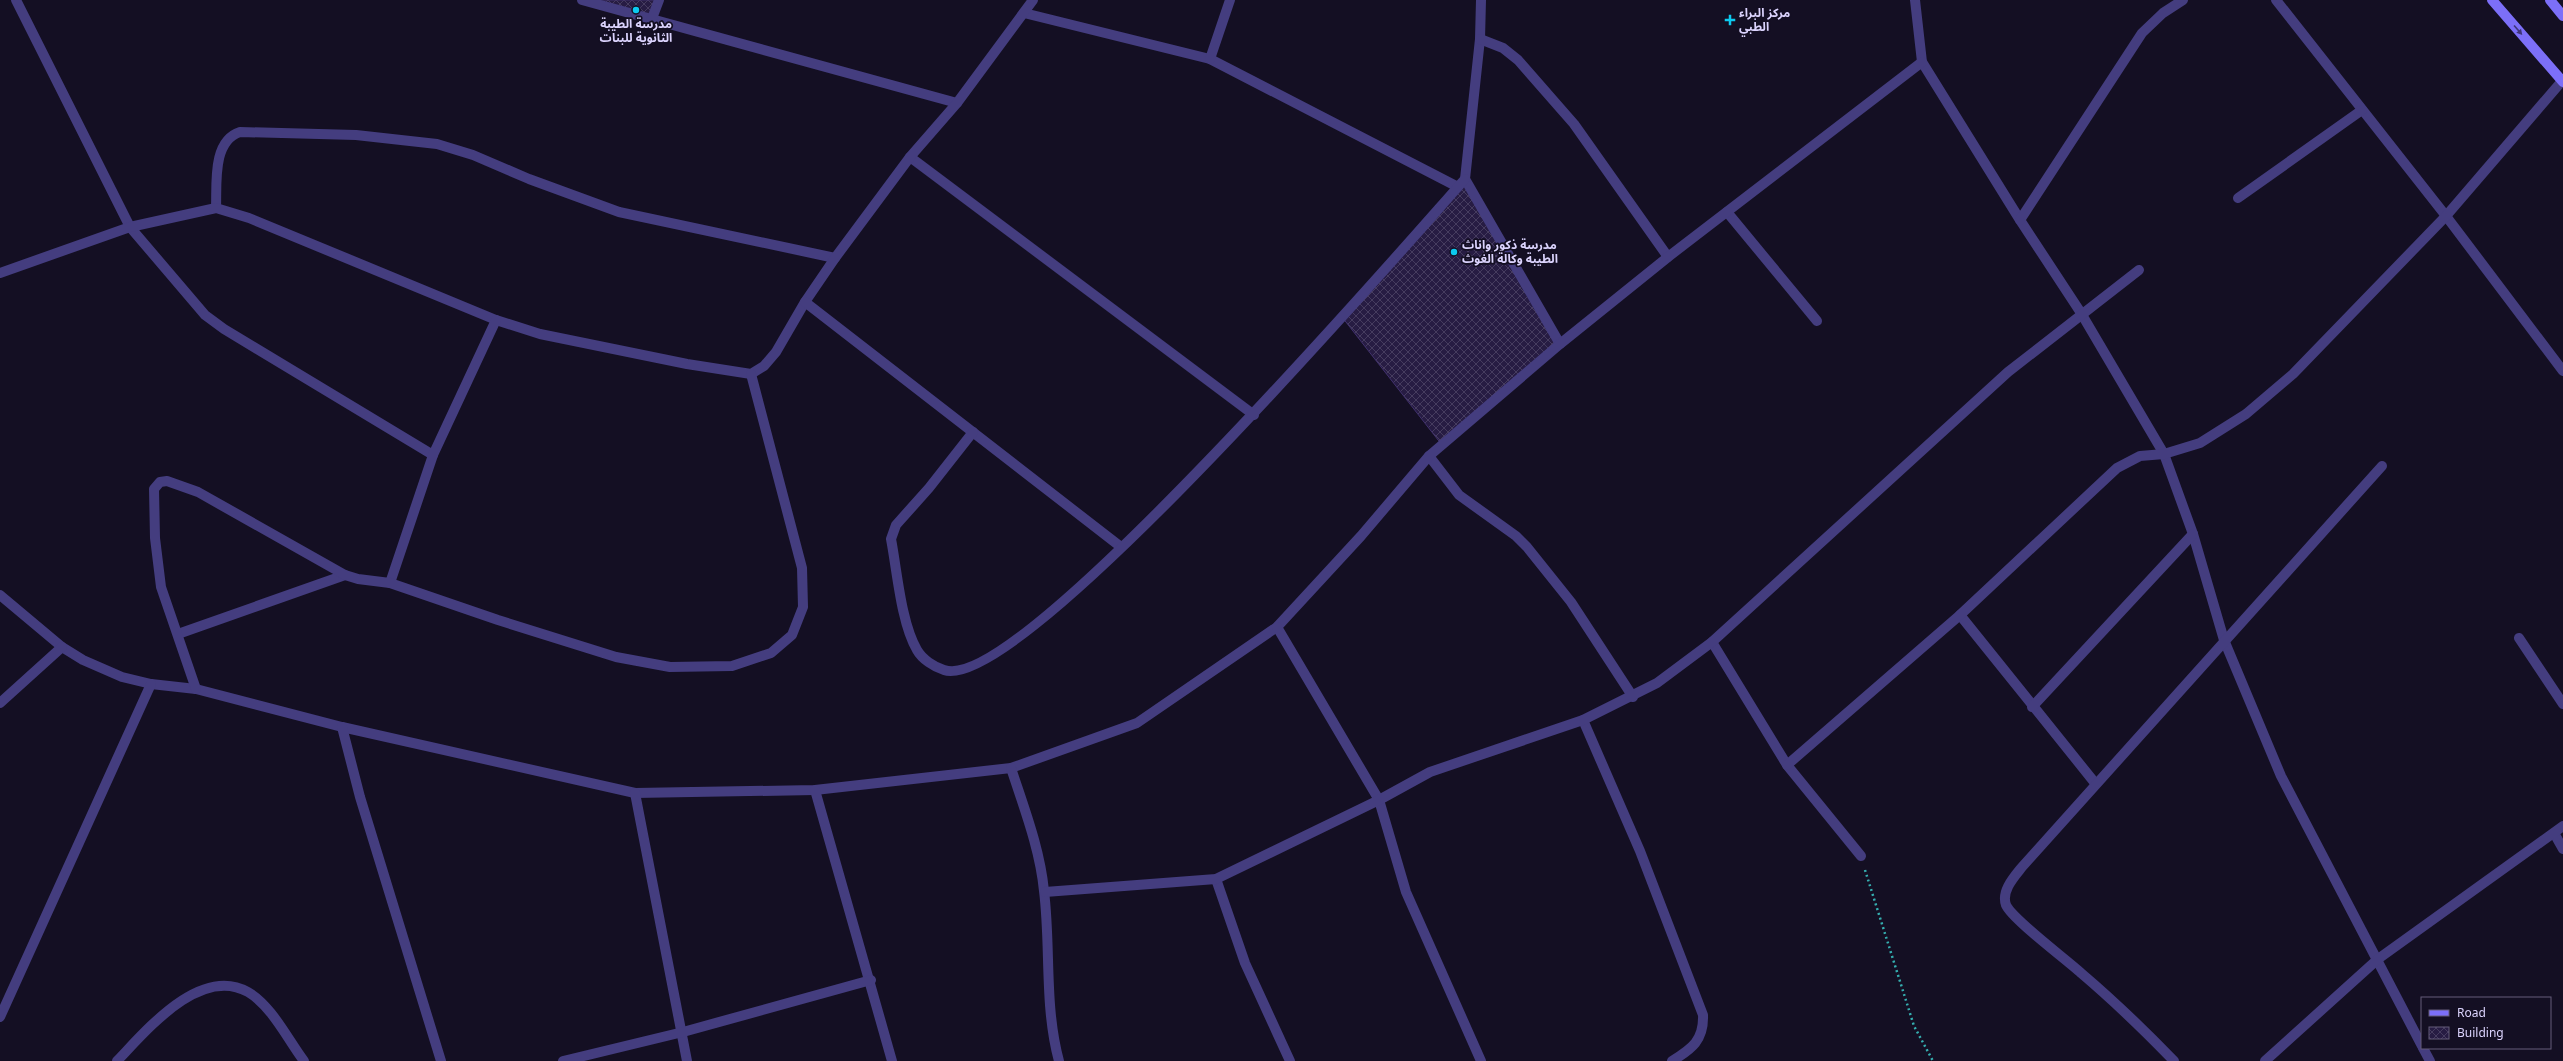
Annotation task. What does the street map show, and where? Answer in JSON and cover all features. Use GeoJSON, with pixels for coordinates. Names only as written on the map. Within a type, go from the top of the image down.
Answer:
{"type":"FeatureCollection","features":[{"type":"Feature","properties":{"kind":"main road"},"geometry":{"type":"LineString","coordinates":[[2492,0],[2563,81]]}},
{"type":"Feature","properties":{"kind":"main road"},"geometry":{"type":"LineString","coordinates":[[2550,0],[2563,16]]}},
{"type":"Feature","properties":{"kind":"street"},"geometry":{"type":"LineString","coordinates":[[16,0],[130,227],[206,315],[224,329],[433,455]]}},
{"type":"Feature","properties":{"kind":"street"},"geometry":{"type":"LineString","coordinates":[[582,0],[651,21],[957,103]]}},
{"type":"Feature","properties":{"kind":"street"},"geometry":{"type":"LineString","coordinates":[[651,21],[659,0]]}},
{"type":"Feature","properties":{"kind":"street"},"geometry":{"type":"LineString","coordinates":[[0,273],[130,227],[216,208],[256,221],[496,320],[540,334],[687,364],[751,374],[764,366],[776,352],[805,302],[835,258],[910,157],[957,103],[1033,0]]}},
{"type":"Feature","properties":{"kind":"street"},"geometry":{"type":"LineString","coordinates":[[1210,59],[1230,0]]}},
{"type":"Feature","properties":{"kind":"street"},"geometry":{"type":"LineString","coordinates":[[973,432],[929,488],[896,525],[891,539],[908,627],[917,651],[930,663],[946,672],[965,670],[994,654],[1025,634],[1180,493],[1254,415],[1462,183],[1480,39],[1481,0]]}},
{"type":"Feature","properties":{"kind":"street"},"geometry":{"type":"LineString","coordinates":[[1915,0],[1922,62],[2020,220],[2081,313],[2164,454],[2193,534],[2224,640],[2281,776],[2421,1043]]}},
{"type":"Feature","properties":{"kind":"street"},"geometry":{"type":"LineString","coordinates":[[2020,220],[2142,33],[2163,13],[2183,0]]}},
{"type":"Feature","properties":{"kind":"street"},"geometry":{"type":"LineString","coordinates":[[2276,0],[2446,216],[2563,371]]}},
{"type":"Feature","properties":{"kind":"street"},"geometry":{"type":"LineString","coordinates":[[1024,13],[1210,59],[1462,183],[1560,344]]}},
{"type":"Feature","properties":{"kind":"street"},"geometry":{"type":"LineString","coordinates":[[1480,39],[1503,48],[1518,60],[1569,118],[1668,257]]}},
{"type":"Feature","properties":{"kind":"street"},"geometry":{"type":"LineString","coordinates":[[0,595],[62,647],[101,668],[122,677],[151,684],[196,689],[342,727],[635,793],[815,790],[1011,768],[1137,723],[1277,627],[1361,536],[1429,456],[1560,344],[1668,257],[1922,62]]}},
{"type":"Feature","properties":{"kind":"street"},"geometry":{"type":"LineString","coordinates":[[1788,765],[1960,614],[2117,468],[2140,456],[2164,454],[2200,444],[2211,438],[2268,396],[2322,346],[2446,216],[2563,81]]}},
{"type":"Feature","properties":{"kind":"street"},"geometry":{"type":"LineString","coordinates":[[2238,198],[2362,110]]}},
{"type":"Feature","properties":{"kind":"street"},"geometry":{"type":"LineString","coordinates":[[216,208],[219,157],[225,144],[233,134],[240,132],[298,132],[356,135],[437,144],[474,155],[529,179],[619,212],[835,258]]}},
{"type":"Feature","properties":{"kind":"street"},"geometry":{"type":"LineString","coordinates":[[910,157],[1254,415]]}},
{"type":"Feature","properties":{"kind":"street"},"geometry":{"type":"LineString","coordinates":[[1727,212],[1817,321]]}},
{"type":"Feature","properties":{"kind":"street"},"geometry":{"type":"LineString","coordinates":[[1044,892],[1216,879],[1379,800],[1430,772],[1584,720],[1657,684],[1712,642],[2008,372],[2081,313],[2139,270]]}},
{"type":"Feature","properties":{"kind":"street"},"geometry":{"type":"LineString","coordinates":[[805,302],[1120,547]]}},
{"type":"Feature","properties":{"kind":"street"},"geometry":{"type":"LineString","coordinates":[[390,583],[433,455],[496,320]]}},
{"type":"Feature","properties":{"kind":"street"},"geometry":{"type":"LineString","coordinates":[[196,689],[161,587],[157,562],[153,493],[156,485],[160,482],[172,482],[198,492],[345,575],[369,581],[390,583],[559,640],[616,657],[670,667],[732,666],[771,653],[792,635],[803,607],[802,568],[751,374]]}},
{"type":"Feature","properties":{"kind":"street"},"geometry":{"type":"LineString","coordinates":[[1429,456],[1459,495],[1516,536],[1527,547],[1571,602],[1633,697]]}},
{"type":"Feature","properties":{"kind":"street"},"geometry":{"type":"LineString","coordinates":[[2174,1061],[2115,1003],[2026,926],[2006,906],[2005,895],[2011,881],[2095,783],[2382,466]]}},
{"type":"Feature","properties":{"kind":"street"},"geometry":{"type":"LineString","coordinates":[[2032,707],[2193,534]]}},
{"type":"Feature","properties":{"kind":"street"},"geometry":{"type":"LineString","coordinates":[[178,634],[345,575]]}},
{"type":"Feature","properties":{"kind":"street"},"geometry":{"type":"LineString","coordinates":[[1960,614],[2032,707],[2095,783]]}},
{"type":"Feature","properties":{"kind":"street"},"geometry":{"type":"LineString","coordinates":[[1277,627],[1379,800],[1406,892],[1481,1061]]}},
{"type":"Feature","properties":{"kind":"street"},"geometry":{"type":"LineString","coordinates":[[2519,638],[2563,704]]}},
{"type":"Feature","properties":{"kind":"street"},"geometry":{"type":"LineString","coordinates":[[1712,642],[1788,765],[1860,856]]}},
{"type":"Feature","properties":{"kind":"street"},"geometry":{"type":"LineString","coordinates":[[0,703],[62,647]]}},
{"type":"Feature","properties":{"kind":"street"},"geometry":{"type":"LineString","coordinates":[[0,1017],[151,684]]}},
{"type":"Feature","properties":{"kind":"street"},"geometry":{"type":"LineString","coordinates":[[1584,720],[1640,851],[1703,1015],[1702,1035],[1695,1045],[1672,1061]]}},
{"type":"Feature","properties":{"kind":"street"},"geometry":{"type":"LineString","coordinates":[[342,727],[360,797],[441,1061]]}},
{"type":"Feature","properties":{"kind":"street"},"geometry":{"type":"LineString","coordinates":[[1011,768],[1037,850],[1044,892],[1048,982],[1059,1061]]}},
{"type":"Feature","properties":{"kind":"street"},"geometry":{"type":"LineString","coordinates":[[815,790],[871,980],[892,1061]]}},
{"type":"Feature","properties":{"kind":"street"},"geometry":{"type":"LineString","coordinates":[[635,793],[687,1061]]}},
{"type":"Feature","properties":{"kind":"street"},"geometry":{"type":"LineString","coordinates":[[2265,1061],[2378,959],[2563,826]]}},
{"type":"Feature","properties":{"kind":"street"},"geometry":{"type":"LineString","coordinates":[[2554,833],[2563,849]]}},
{"type":"Feature","properties":{"kind":"street"},"geometry":{"type":"LineString","coordinates":[[1216,879],[1245,963],[1290,1061]]}},
{"type":"Feature","properties":{"kind":"street"},"geometry":{"type":"LineString","coordinates":[[563,1061],[682,1032],[871,980]]}},
{"type":"Feature","properties":{"kind":"street"},"geometry":{"type":"LineString","coordinates":[[117,1061],[155,1021],[177,1003],[215,987],[231,986],[248,992],[260,1001],[304,1061]]}},
{"type":"Feature","properties":{"kind":"street"},"geometry":{"type":"LineString","coordinates":[[2424,1049],[2430,1061]]}},
{"type":"Feature","properties":{"kind":"path"},"geometry":{"type":"LineString","coordinates":[[1860,856],[1914,1026],[1932,1061]]}},
{"type":"Feature","properties":{"kind":"building","name":"مدرسة الطيبة الثانوية للبنات"},"geometry":{"type":"Polygon","coordinates":[[[582,0],[659,0],[651,21],[582,0]]]}},
{"type":"Feature","properties":{"kind":"building","name":"مدرسة ذكور واناث الطيبة وكالة الغوث"},"geometry":{"type":"Polygon","coordinates":[[[1465,179],[1560,344],[1442,445],[1342,317],[1465,179]]]}},
{"type":"Feature","properties":{"kind":"place","name":"مدرسة الطيبة الثانوية للبنات"},"geometry":{"type":"Point","coordinates":[636,10]}},
{"type":"Feature","properties":{"kind":"place","name":"مركز البراء الطبي"},"geometry":{"type":"Point","coordinates":[1730,20]}},
{"type":"Feature","properties":{"kind":"place","name":"مدرسة ذكور واناث الطيبة وكالة الغوث"},"geometry":{"type":"Point","coordinates":[1454,252]}}]}
